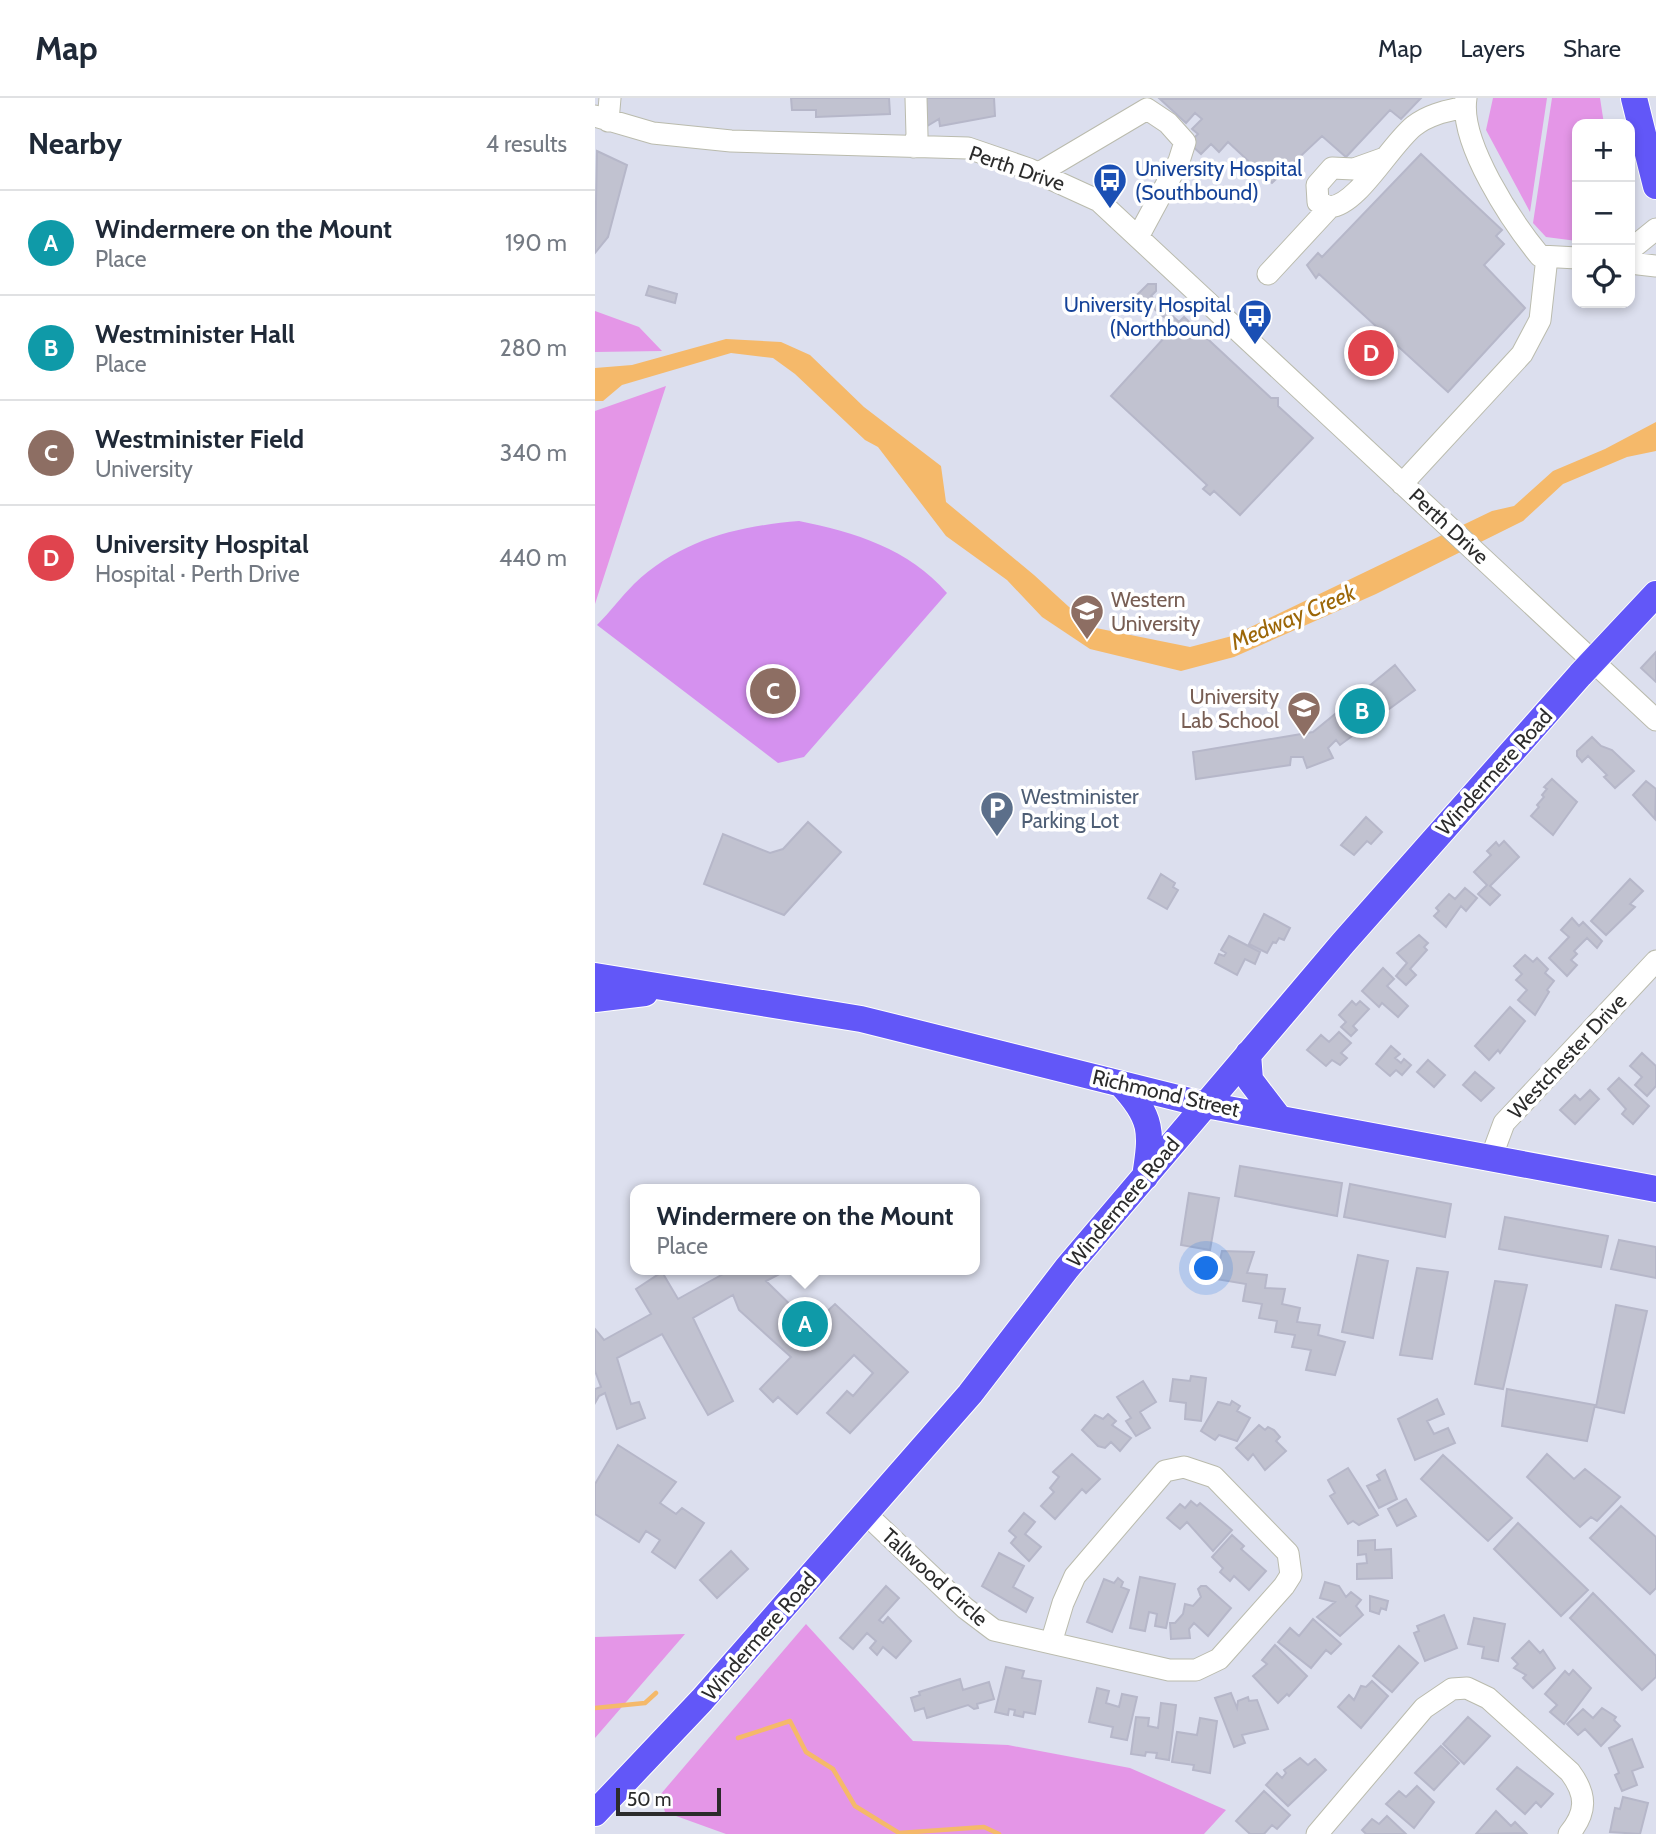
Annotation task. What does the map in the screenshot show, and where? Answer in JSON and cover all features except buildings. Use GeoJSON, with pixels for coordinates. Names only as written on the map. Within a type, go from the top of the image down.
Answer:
{"type":"FeatureCollection","features":[{"type":"Feature","properties":{"kind":"main road"},"geometry":{"type":"LineString","coordinates":[[1634,98],[1656,186]]}},
{"type":"Feature","properties":{"kind":"main road","name":"Windermere Road"},"geometry":{"type":"LineString","coordinates":[[595,1813],[702,1700],[970,1394],[1067,1268],[1358,925],[1592,661],[1656,594]]}},
{"type":"Feature","properties":{"kind":"main road","name":"Richmond Street"},"geometry":{"type":"LineString","coordinates":[[595,976],[861,1019],[1206,1105],[1656,1189]]}},
{"type":"Feature","properties":{"kind":"main road","name":"Richmond Street"},"geometry":{"type":"LineString","coordinates":[[595,999],[677,989]]}},
{"type":"Feature","properties":{"kind":"main road"},"geometry":{"type":"LineString","coordinates":[[1248,1055],[1250,1080],[1279,1118]]}},
{"type":"Feature","properties":{"kind":"main road"},"geometry":{"type":"LineString","coordinates":[[1121,1084],[1148,1119],[1150,1144],[1145,1177]]}},
{"type":"Feature","properties":{"kind":"street"},"geometry":{"type":"LineString","coordinates":[[601,118],[610,98]]}},
{"type":"Feature","properties":{"kind":"street"},"geometry":{"type":"LineString","coordinates":[[914,146],[917,135],[916,98]]}},
{"type":"Feature","properties":{"kind":"street"},"geometry":{"type":"LineString","coordinates":[[1268,274],[1330,207],[1342,203],[1378,170],[1382,159],[1414,126],[1433,115],[1465,103],[1479,155],[1497,195],[1519,231],[1540,256],[1572,258]]}},
{"type":"Feature","properties":{"kind":"street"},"geometry":{"type":"LineString","coordinates":[[1039,173],[1147,109],[1168,123],[1185,142],[1179,161],[1138,237]]}},
{"type":"Feature","properties":{"kind":"street","name":"Perth Drive"},"geometry":{"type":"LineString","coordinates":[[601,118],[653,133],[731,141],[968,148],[1039,173],[1100,201],[1656,720]]}},
{"type":"Feature","properties":{"kind":"street"},"geometry":{"type":"LineString","coordinates":[[1330,207],[1318,202],[1316,196],[1317,185],[1328,172],[1336,167],[1354,169],[1382,159]]}},
{"type":"Feature","properties":{"kind":"street"},"geometry":{"type":"LineString","coordinates":[[1635,246],[1656,229]]}},
{"type":"Feature","properties":{"kind":"street"},"geometry":{"type":"LineString","coordinates":[[1402,484],[1522,355],[1540,320],[1548,257]]}},
{"type":"Feature","properties":{"kind":"street"},"geometry":{"type":"LineString","coordinates":[[1635,264],[1656,266]]}},
{"type":"Feature","properties":{"kind":"street","name":"Westchester Drive"},"geometry":{"type":"LineString","coordinates":[[1491,1158],[1504,1123],[1656,961]]}},
{"type":"Feature","properties":{"kind":"street","name":"Tallwood Circle"},"geometry":{"type":"LineString","coordinates":[[865,1513],[965,1608],[994,1630],[1169,1670],[1196,1670],[1219,1659],[1285,1586],[1291,1575],[1288,1553],[1276,1537],[1214,1477],[1184,1467],[1164,1471],[1075,1576],[1063,1603],[1051,1643]]}},
{"type":"Feature","properties":{"kind":"street"},"geometry":{"type":"LineString","coordinates":[[1317,1834],[1424,1708],[1452,1689],[1460,1688],[1488,1698],[1570,1772],[1581,1787],[1584,1805],[1580,1820],[1569,1834]]}},
{"type":"Feature","properties":{"kind":"shaded area"},"geometry":{"type":"Polygon","coordinates":[[[1493,98],[1547,98],[1530,212],[1486,130],[1493,98]]]}},
{"type":"Feature","properties":{"kind":"shaded area"},"geometry":{"type":"Polygon","coordinates":[[[1552,98],[1600,98],[1603,119],[1572,119],[1572,240],[1546,237],[1533,223],[1552,98]]]}},
{"type":"Feature","properties":{"kind":"shaded area"},"geometry":{"type":"Polygon","coordinates":[[[595,311],[639,327],[662,351],[595,352],[595,311]]]}},
{"type":"Feature","properties":{"kind":"shaded area"},"geometry":{"type":"Polygon","coordinates":[[[666,386],[595,604],[595,411],[666,386]]]}},
{"type":"Feature","properties":{"kind":"shaded area"},"geometry":{"type":"Polygon","coordinates":[[[799,521],[880,545],[916,565],[947,593],[804,757],[778,763],[597,625],[634,584],[671,556],[690,546],[732,532],[799,521]]]}},
{"type":"Feature","properties":{"kind":"shaded area"},"geometry":{"type":"Polygon","coordinates":[[[806,1624],[913,1741],[1008,1745],[1130,1768],[1226,1810],[1204,1834],[726,1834],[665,1812],[660,1795],[806,1624]]]}},
{"type":"Feature","properties":{"kind":"shaded area"},"geometry":{"type":"Polygon","coordinates":[[[685,1634],[595,1738],[595,1637],[685,1634]]]}},
{"type":"Feature","properties":{"kind":"water","name":"Medway Creek"},"geometry":{"type":"Polygon","coordinates":[[[726,339],[781,342],[810,355],[864,407],[941,466],[946,502],[1034,575],[1091,627],[1190,647],[1232,636],[1492,511],[1514,506],[1553,471],[1605,449],[1656,422],[1656,451],[1627,457],[1563,484],[1523,521],[1376,594],[1234,657],[1181,671],[1090,649],[1042,617],[1007,580],[946,536],[878,447],[865,440],[795,374],[773,358],[731,353],[622,385],[603,401],[595,401],[595,368],[632,365],[726,339]]]}},
{"type":"Feature","properties":{"kind":"waterway"},"geometry":{"type":"LineString","coordinates":[[595,1708],[645,1703],[656,1693]]}},
{"type":"Feature","properties":{"kind":"waterway"},"geometry":{"type":"LineString","coordinates":[[738,1738],[790,1721],[806,1752],[833,1769],[855,1806],[899,1833],[984,1827],[999,1834]]}},
{"type":"Feature","properties":{"kind":"place","name":"University Hospital (Southbound)"},"geometry":{"type":"Point","coordinates":[1110,210]}},
{"type":"Feature","properties":{"kind":"place","name":"University Hospital (Northbound)"},"geometry":{"type":"Point","coordinates":[1255,346]}},
{"type":"Feature","properties":{"kind":"place","name":"University Hospital"},"geometry":{"type":"Point","coordinates":[1371,353]}},
{"type":"Feature","properties":{"kind":"place","name":"Western University"},"geometry":{"type":"Point","coordinates":[1087,641]}},
{"type":"Feature","properties":{"kind":"place","name":"Westminister Field"},"geometry":{"type":"Point","coordinates":[773,691]}},
{"type":"Feature","properties":{"kind":"place","name":"Westminister Hall"},"geometry":{"type":"Point","coordinates":[1362,711]}},
{"type":"Feature","properties":{"kind":"place","name":"University Lab School"},"geometry":{"type":"Point","coordinates":[1304,738]}},
{"type":"Feature","properties":{"kind":"place","name":"Westminister Parking Lot"},"geometry":{"type":"Point","coordinates":[997,838]}},
{"type":"Feature","properties":{"kind":"place","name":"Windermere on the Mount"},"geometry":{"type":"Point","coordinates":[805,1324]}}]}
